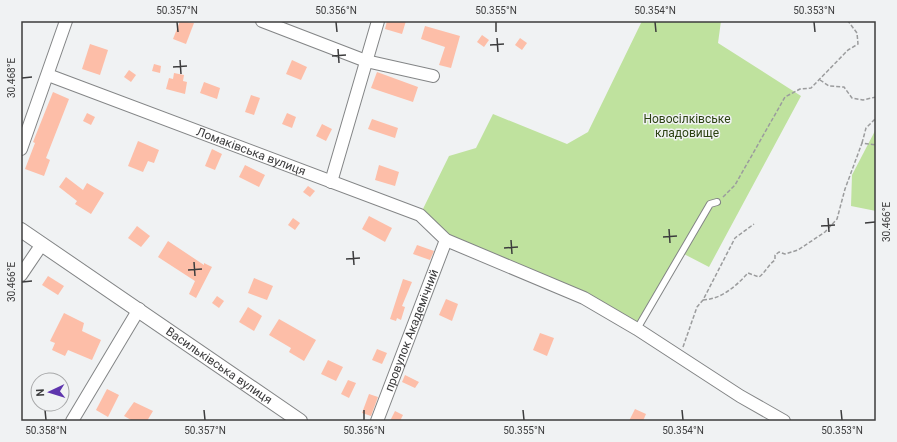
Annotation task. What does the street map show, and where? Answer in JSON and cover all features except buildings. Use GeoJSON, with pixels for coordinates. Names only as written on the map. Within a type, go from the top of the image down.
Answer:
{"type":"FeatureCollection","features":[{"type":"Feature","properties":{"kind":"street"},"geometry":{"type":"LineString","coordinates":[[21,148],[66,21]]}},
{"type":"Feature","properties":{"kind":"street"},"geometry":{"type":"LineString","coordinates":[[262,21],[366,62],[433,76]]}},
{"type":"Feature","properties":{"kind":"street"},"geometry":{"type":"LineString","coordinates":[[331,182],[378,21]]}},
{"type":"Feature","properties":{"kind":"street","name":"Ломаківська вулиця"},"geometry":{"type":"LineString","coordinates":[[48,75],[420,215],[446,240]]}},
{"type":"Feature","properties":{"kind":"street","name":"Васильківська вулиця"},"geometry":{"type":"LineString","coordinates":[[21,230],[139,309],[300,421]]}},
{"type":"Feature","properties":{"kind":"street"},"geometry":{"type":"LineString","coordinates":[[446,240],[584,298],[637,329],[740,396],[784,421]]}},
{"type":"Feature","properties":{"kind":"street","name":"провулок Академічний"},"geometry":{"type":"LineString","coordinates":[[377,421],[446,240]]}},
{"type":"Feature","properties":{"kind":"street"},"geometry":{"type":"LineString","coordinates":[[21,275],[42,244]]}},
{"type":"Feature","properties":{"kind":"street"},"geometry":{"type":"LineString","coordinates":[[72,421],[139,309]]}},
{"type":"Feature","properties":{"kind":"lane"},"geometry":{"type":"LineString","coordinates":[[637,329],[710,204],[717,202]]}},
{"type":"Feature","properties":{"kind":"path"},"geometry":{"type":"LineString","coordinates":[[717,202],[735,184],[785,97],[800,89],[811,88],[848,50],[858,44],[857,33],[848,21]]}},
{"type":"Feature","properties":{"kind":"path"},"geometry":{"type":"LineString","coordinates":[[820,80],[829,86],[844,87],[852,98],[863,100],[876,97]]}},
{"type":"Feature","properties":{"kind":"path"},"geometry":{"type":"LineString","coordinates":[[704,300],[712,299],[728,292],[730,287],[748,272],[758,277],[764,274],[767,266],[775,260],[775,255],[779,252],[785,254],[798,250],[825,232],[837,219],[845,189],[866,128],[876,118]]}},
{"type":"Feature","properties":{"kind":"path"},"geometry":{"type":"LineString","coordinates":[[862,142],[876,146]]}},
{"type":"Feature","properties":{"kind":"path"},"geometry":{"type":"LineString","coordinates":[[679,356],[697,307],[704,300],[734,238],[754,224]]}},
{"type":"Feature","properties":{"kind":"green space","name":"Новосілківське кладовище"},"geometry":{"type":"Polygon","coordinates":[[[642,21],[721,21],[718,43],[801,96],[709,267],[682,253],[637,329],[446,240],[420,215],[449,156],[476,148],[493,114],[567,144],[588,132],[642,21]]]}},
{"type":"Feature","properties":{"kind":"green space"},"geometry":{"type":"Polygon","coordinates":[[[876,129],[876,211],[851,206],[852,175],[876,129]]]}}]}
